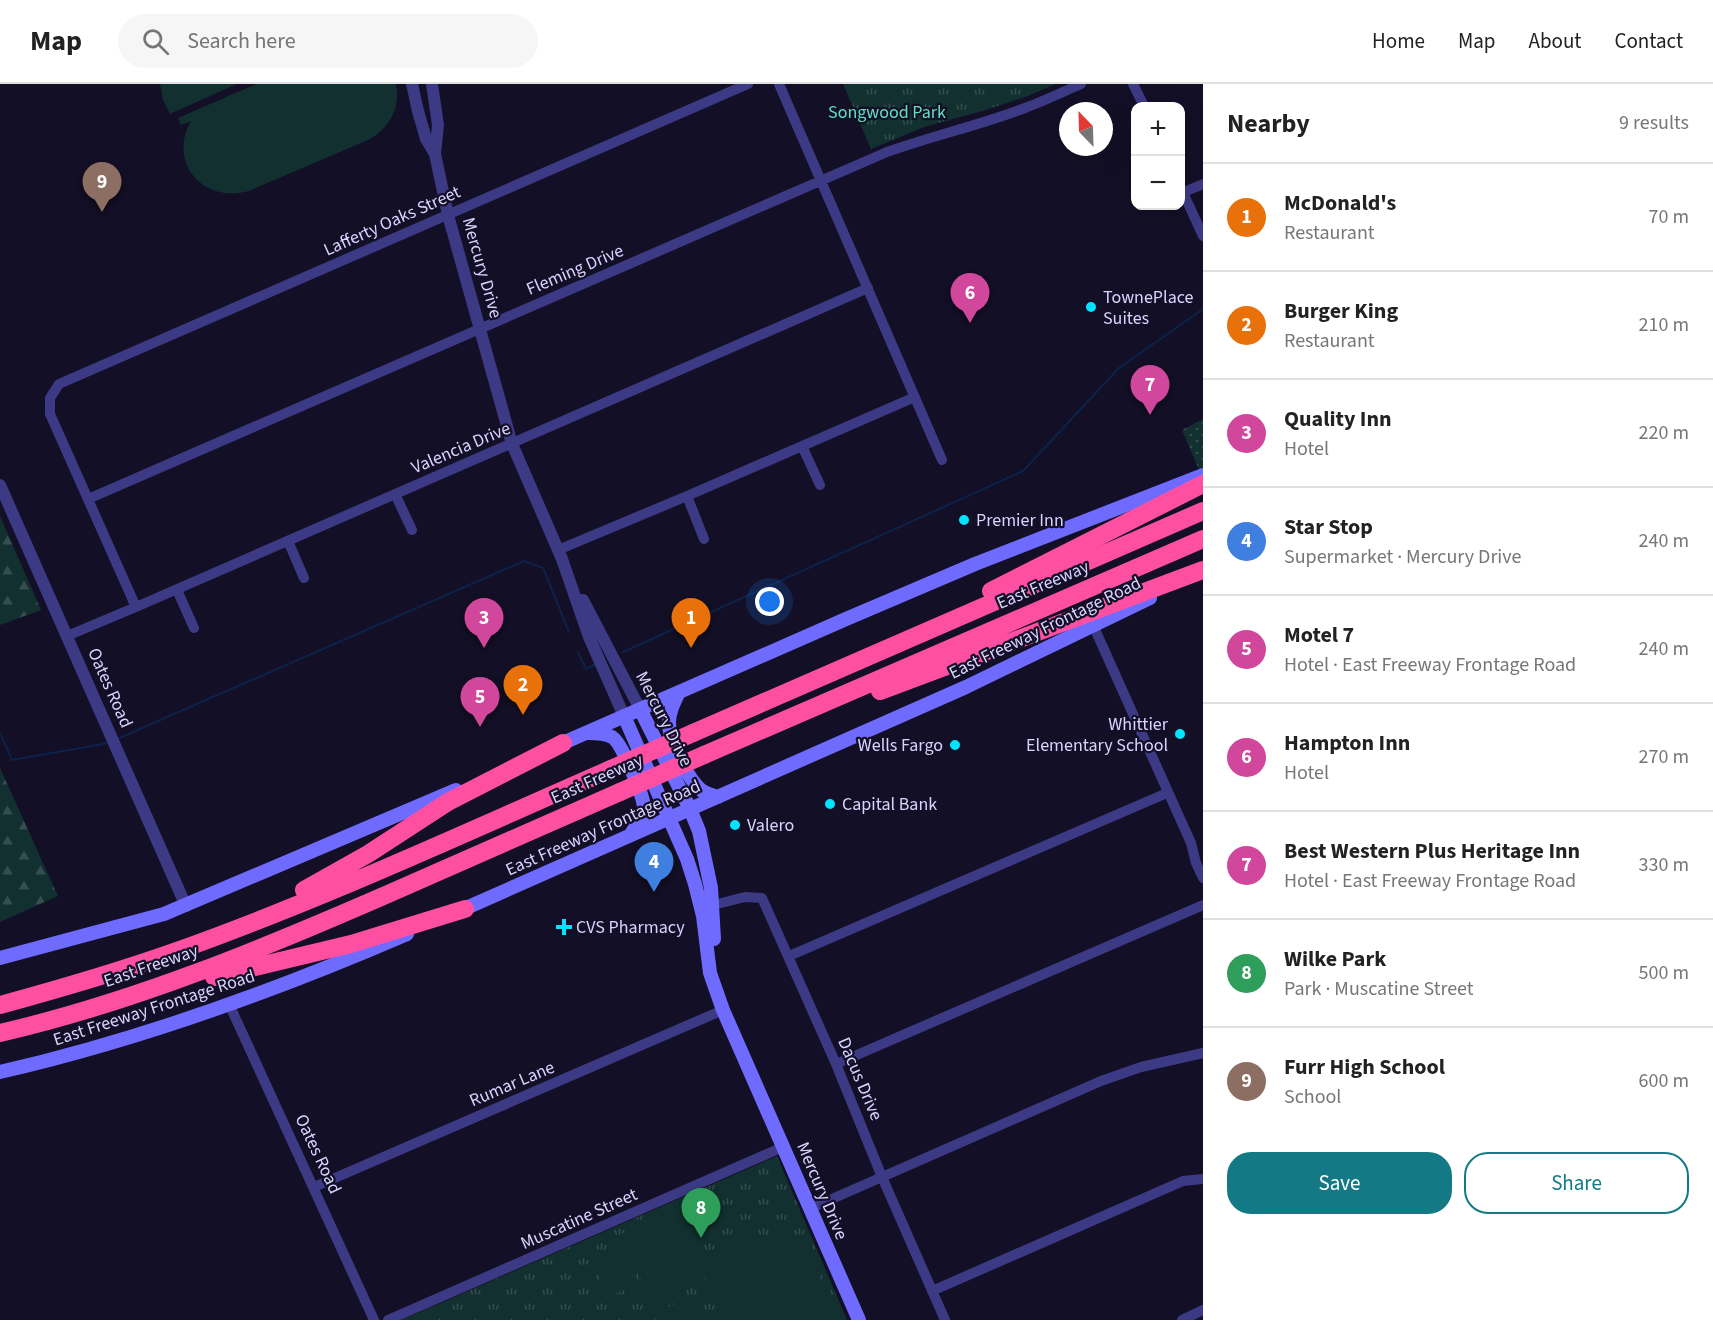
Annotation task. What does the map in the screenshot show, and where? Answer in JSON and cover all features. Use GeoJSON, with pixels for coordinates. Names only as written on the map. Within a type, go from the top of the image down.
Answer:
{"type":"FeatureCollection","features":[{"type":"Feature","properties":{"kind":"highway"},"geometry":{"type":"LineString","coordinates":[[825,676],[1203,484]]}},
{"type":"Feature","properties":{"kind":"highway","name":"East Freeway"},"geometry":{"type":"LineString","coordinates":[[0,1005],[106,974],[209,939],[279,912],[381,870],[1203,511]]}},
{"type":"Feature","properties":{"kind":"highway","name":"East Freeway"},"geometry":{"type":"LineString","coordinates":[[0,1033],[117,1001],[231,960],[1203,539]]}},
{"type":"Feature","properties":{"kind":"highway"},"geometry":{"type":"LineString","coordinates":[[740,740],[902,683],[1203,571]]}},
{"type":"Feature","properties":{"kind":"highway"},"geometry":{"type":"LineString","coordinates":[[209,939],[325,879],[368,854],[448,801],[563,743]]}},
{"type":"Feature","properties":{"kind":"highway"},"geometry":{"type":"LineString","coordinates":[[117,1001],[351,944],[465,909]]}},
{"type":"Feature","properties":{"kind":"main road"},"geometry":{"type":"LineString","coordinates":[[0,958],[153,918],[186,906],[975,564],[1203,475]]}},
{"type":"Feature","properties":{"kind":"main road","name":"East Freeway Frontage Road"},"geometry":{"type":"LineString","coordinates":[[0,1072],[62,1058],[157,1029],[329,968],[966,687],[1203,571]]}},
{"type":"Feature","properties":{"kind":"main road"},"geometry":{"type":"LineString","coordinates":[[679,692],[669,716],[672,738],[693,780],[700,789],[707,794],[718,796]]}},
{"type":"Feature","properties":{"kind":"main road","name":"Mercury Drive"},"geometry":{"type":"LineString","coordinates":[[640,709],[699,831],[713,905],[716,966],[723,1010]]}},
{"type":"Feature","properties":{"kind":"main road","name":"Mercury Drive"},"geometry":{"type":"LineString","coordinates":[[624,716],[687,859],[703,916],[710,973],[723,1010],[859,1320]]}},
{"type":"Feature","properties":{"kind":"main road"},"geometry":{"type":"LineString","coordinates":[[586,733],[611,736],[621,747],[644,806],[643,815],[630,836]]}},
{"type":"Feature","properties":{"kind":"street","name":"Mercury Drive"},"geometry":{"type":"LineString","coordinates":[[412,84],[426,139],[435,154]]}},
{"type":"Feature","properties":{"kind":"street","name":"Mercury Drive"},"geometry":{"type":"LineString","coordinates":[[432,84],[438,125],[435,154],[448,214],[512,444],[560,555],[589,637],[624,716]]}},
{"type":"Feature","properties":{"kind":"street","name":"Lafferty Oaks Street"},"geometry":{"type":"LineString","coordinates":[[88,499],[50,414],[50,398],[59,384],[748,84]]}},
{"type":"Feature","properties":{"kind":"street"},"geometry":{"type":"LineString","coordinates":[[779,84],[942,460]]}},
{"type":"Feature","properties":{"kind":"street","name":"Fleming Drive"},"geometry":{"type":"LineString","coordinates":[[88,499],[886,152],[1027,108],[1081,84]]}},
{"type":"Feature","properties":{"kind":"street"},"geometry":{"type":"LineString","coordinates":[[1133,84],[1142,102]]}},
{"type":"Feature","properties":{"kind":"street"},"geometry":{"type":"LineString","coordinates":[[1185,188],[1203,184]]}},
{"type":"Feature","properties":{"kind":"street"},"geometry":{"type":"LineString","coordinates":[[1185,196],[1203,236]]}},
{"type":"Feature","properties":{"kind":"street","name":"Valencia Drive"},"geometry":{"type":"LineString","coordinates":[[67,636],[868,288]]}},
{"type":"Feature","properties":{"kind":"street"},"geometry":{"type":"LineString","coordinates":[[560,555],[687,496],[915,397]]}},
{"type":"Feature","properties":{"kind":"street"},"geometry":{"type":"LineString","coordinates":[[802,446],[820,485]]}},
{"type":"Feature","properties":{"kind":"street","name":"Oates Road"},"geometry":{"type":"LineString","coordinates":[[0,484],[186,906]]}},
{"type":"Feature","properties":{"kind":"street"},"geometry":{"type":"LineString","coordinates":[[396,494],[411,530]]}},
{"type":"Feature","properties":{"kind":"street"},"geometry":{"type":"LineString","coordinates":[[687,496],[704,539]]}},
{"type":"Feature","properties":{"kind":"street"},"geometry":{"type":"LineString","coordinates":[[88,499],[136,607]]}},
{"type":"Feature","properties":{"kind":"street"},"geometry":{"type":"LineString","coordinates":[[288,541],[304,579]]}},
{"type":"Feature","properties":{"kind":"street","name":"Mercury Drive"},"geometry":{"type":"LineString","coordinates":[[560,555],[640,709]]}},
{"type":"Feature","properties":{"kind":"street"},"geometry":{"type":"LineString","coordinates":[[177,590],[194,628]]}},
{"type":"Feature","properties":{"kind":"street"},"geometry":{"type":"LineString","coordinates":[[1093,625],[1167,793],[1191,843],[1199,851],[1203,879]]}},
{"type":"Feature","properties":{"kind":"street"},"geometry":{"type":"LineString","coordinates":[[789,956],[1167,793]]}},
{"type":"Feature","properties":{"kind":"street","name":"Dacus Drive"},"geometry":{"type":"LineString","coordinates":[[713,905],[745,897],[762,898],[836,1064],[882,1178],[945,1320]]}},
{"type":"Feature","properties":{"kind":"street"},"geometry":{"type":"LineString","coordinates":[[836,1064],[1203,905]]}},
{"type":"Feature","properties":{"kind":"street","name":"Oates Road"},"geometry":{"type":"LineString","coordinates":[[229,1004],[374,1320]]}},
{"type":"Feature","properties":{"kind":"street","name":"Rumar Lane"},"geometry":{"type":"LineString","coordinates":[[314,1187],[723,1010]]}},
{"type":"Feature","properties":{"kind":"street"},"geometry":{"type":"LineString","coordinates":[[809,1209],[1101,1081],[1141,1067],[1203,1053]]}},
{"type":"Feature","properties":{"kind":"street","name":"Muscatine Street"},"geometry":{"type":"LineString","coordinates":[[388,1320],[783,1147]]}},
{"type":"Feature","properties":{"kind":"street"},"geometry":{"type":"LineString","coordinates":[[932,1291],[1183,1181],[1203,1179]]}},
{"type":"Feature","properties":{"kind":"street"},"geometry":{"type":"LineString","coordinates":[[1182,1320],[1203,1310]]}},
{"type":"Feature","properties":{"kind":"green space"},"geometry":{"type":"Polygon","coordinates":[[[160,84],[237,84],[170,114],[163,100],[160,84]]]}},
{"type":"Feature","properties":{"kind":"green space"},"geometry":{"type":"Polygon","coordinates":[[[256,84],[396,84],[397,101],[387,124],[368,140],[249,191],[233,193],[205,186],[194,177],[187,165],[184,151],[185,137],[191,121],[181,125],[178,118],[256,84]]]}},
{"type":"Feature","properties":{"kind":"green space","name":"Songwood Park"},"geometry":{"type":"Polygon","coordinates":[[[843,84],[1055,84],[986,110],[924,127],[871,149],[843,84]]]}},
{"type":"Feature","properties":{"kind":"green space"},"geometry":{"type":"Polygon","coordinates":[[[1203,419],[1203,469],[1199,470],[1182,430],[1203,419]]]}},
{"type":"Feature","properties":{"kind":"green space"},"geometry":{"type":"Polygon","coordinates":[[[0,516],[41,610],[0,625],[0,516]]]}},
{"type":"Feature","properties":{"kind":"green space"},"geometry":{"type":"Polygon","coordinates":[[[0,768],[58,896],[0,922],[0,768]]]}},
{"type":"Feature","properties":{"kind":"green space"},"geometry":{"type":"Polygon","coordinates":[[[777,1156],[847,1320],[402,1320],[777,1156]]]}},
{"type":"Feature","properties":{"kind":"green space"},"geometry":{"type":"Polygon","coordinates":[[[696,1204],[702,1235],[697,1265],[691,1279],[682,1290],[670,1301],[655,1309],[621,1238],[623,1233],[696,1204]]]}},
{"type":"Feature","properties":{"kind":"green space"},"geometry":{"type":"Polygon","coordinates":[[[754,1234],[774,1238],[809,1254],[840,1320],[720,1320],[702,1267],[706,1256],[754,1234]]]}},
{"type":"Feature","properties":{"kind":"green space"},"geometry":{"type":"Polygon","coordinates":[[[625,1255],[637,1284],[625,1289],[612,1261],[625,1255]]]}},
{"type":"Feature","properties":{"kind":"green space"},"geometry":{"type":"Polygon","coordinates":[[[608,1263],[621,1291],[608,1297],[596,1269],[608,1263]]]}},
{"type":"Feature","properties":{"kind":"green space"},"geometry":{"type":"Polygon","coordinates":[[[688,1299],[699,1320],[655,1320],[670,1306],[688,1299]]]}},
{"type":"Feature","properties":{"kind":"waterway"},"geometry":{"type":"LineString","coordinates":[[623,652],[1023,471],[1119,368],[1203,309]]}},
{"type":"Feature","properties":{"kind":"waterway"},"geometry":{"type":"LineString","coordinates":[[117,739],[524,561],[543,568],[569,632]]}},
{"type":"Feature","properties":{"kind":"waterway"},"geometry":{"type":"LineString","coordinates":[[578,652],[586,669],[596,664]]}},
{"type":"Feature","properties":{"kind":"waterway"},"geometry":{"type":"LineString","coordinates":[[0,733],[12,760],[109,743]]}},
{"type":"Feature","properties":{"kind":"place","name":"Furr High School"},"geometry":{"type":"Point","coordinates":[102,212]}},
{"type":"Feature","properties":{"kind":"place","name":"TownePlace Suites"},"geometry":{"type":"Point","coordinates":[1091,307]}},
{"type":"Feature","properties":{"kind":"place","name":"Hampton Inn"},"geometry":{"type":"Point","coordinates":[970,323]}},
{"type":"Feature","properties":{"kind":"place","name":"Best Western Plus Heritage Inn"},"geometry":{"type":"Point","coordinates":[1150,415]}},
{"type":"Feature","properties":{"kind":"place","name":"Premier Inn"},"geometry":{"type":"Point","coordinates":[964,520]}},
{"type":"Feature","properties":{"kind":"place","name":"Quality Inn"},"geometry":{"type":"Point","coordinates":[484,648]}},
{"type":"Feature","properties":{"kind":"place","name":"McDonald's"},"geometry":{"type":"Point","coordinates":[691,648]}},
{"type":"Feature","properties":{"kind":"place","name":"Burger King"},"geometry":{"type":"Point","coordinates":[523,715]}},
{"type":"Feature","properties":{"kind":"place","name":"Motel 7"},"geometry":{"type":"Point","coordinates":[480,727]}},
{"type":"Feature","properties":{"kind":"place","name":"Whittier Elementary School"},"geometry":{"type":"Point","coordinates":[1180,734]}},
{"type":"Feature","properties":{"kind":"place","name":"Wells Fargo"},"geometry":{"type":"Point","coordinates":[955,745]}},
{"type":"Feature","properties":{"kind":"place","name":"Capital Bank"},"geometry":{"type":"Point","coordinates":[830,804]}},
{"type":"Feature","properties":{"kind":"place","name":"Valero"},"geometry":{"type":"Point","coordinates":[735,825]}},
{"type":"Feature","properties":{"kind":"place","name":"Star Stop"},"geometry":{"type":"Point","coordinates":[654,892]}},
{"type":"Feature","properties":{"kind":"place","name":"CVS Pharmacy"},"geometry":{"type":"Point","coordinates":[564,927]}},
{"type":"Feature","properties":{"kind":"place","name":"Wilke Park"},"geometry":{"type":"Point","coordinates":[701,1238]}}]}
